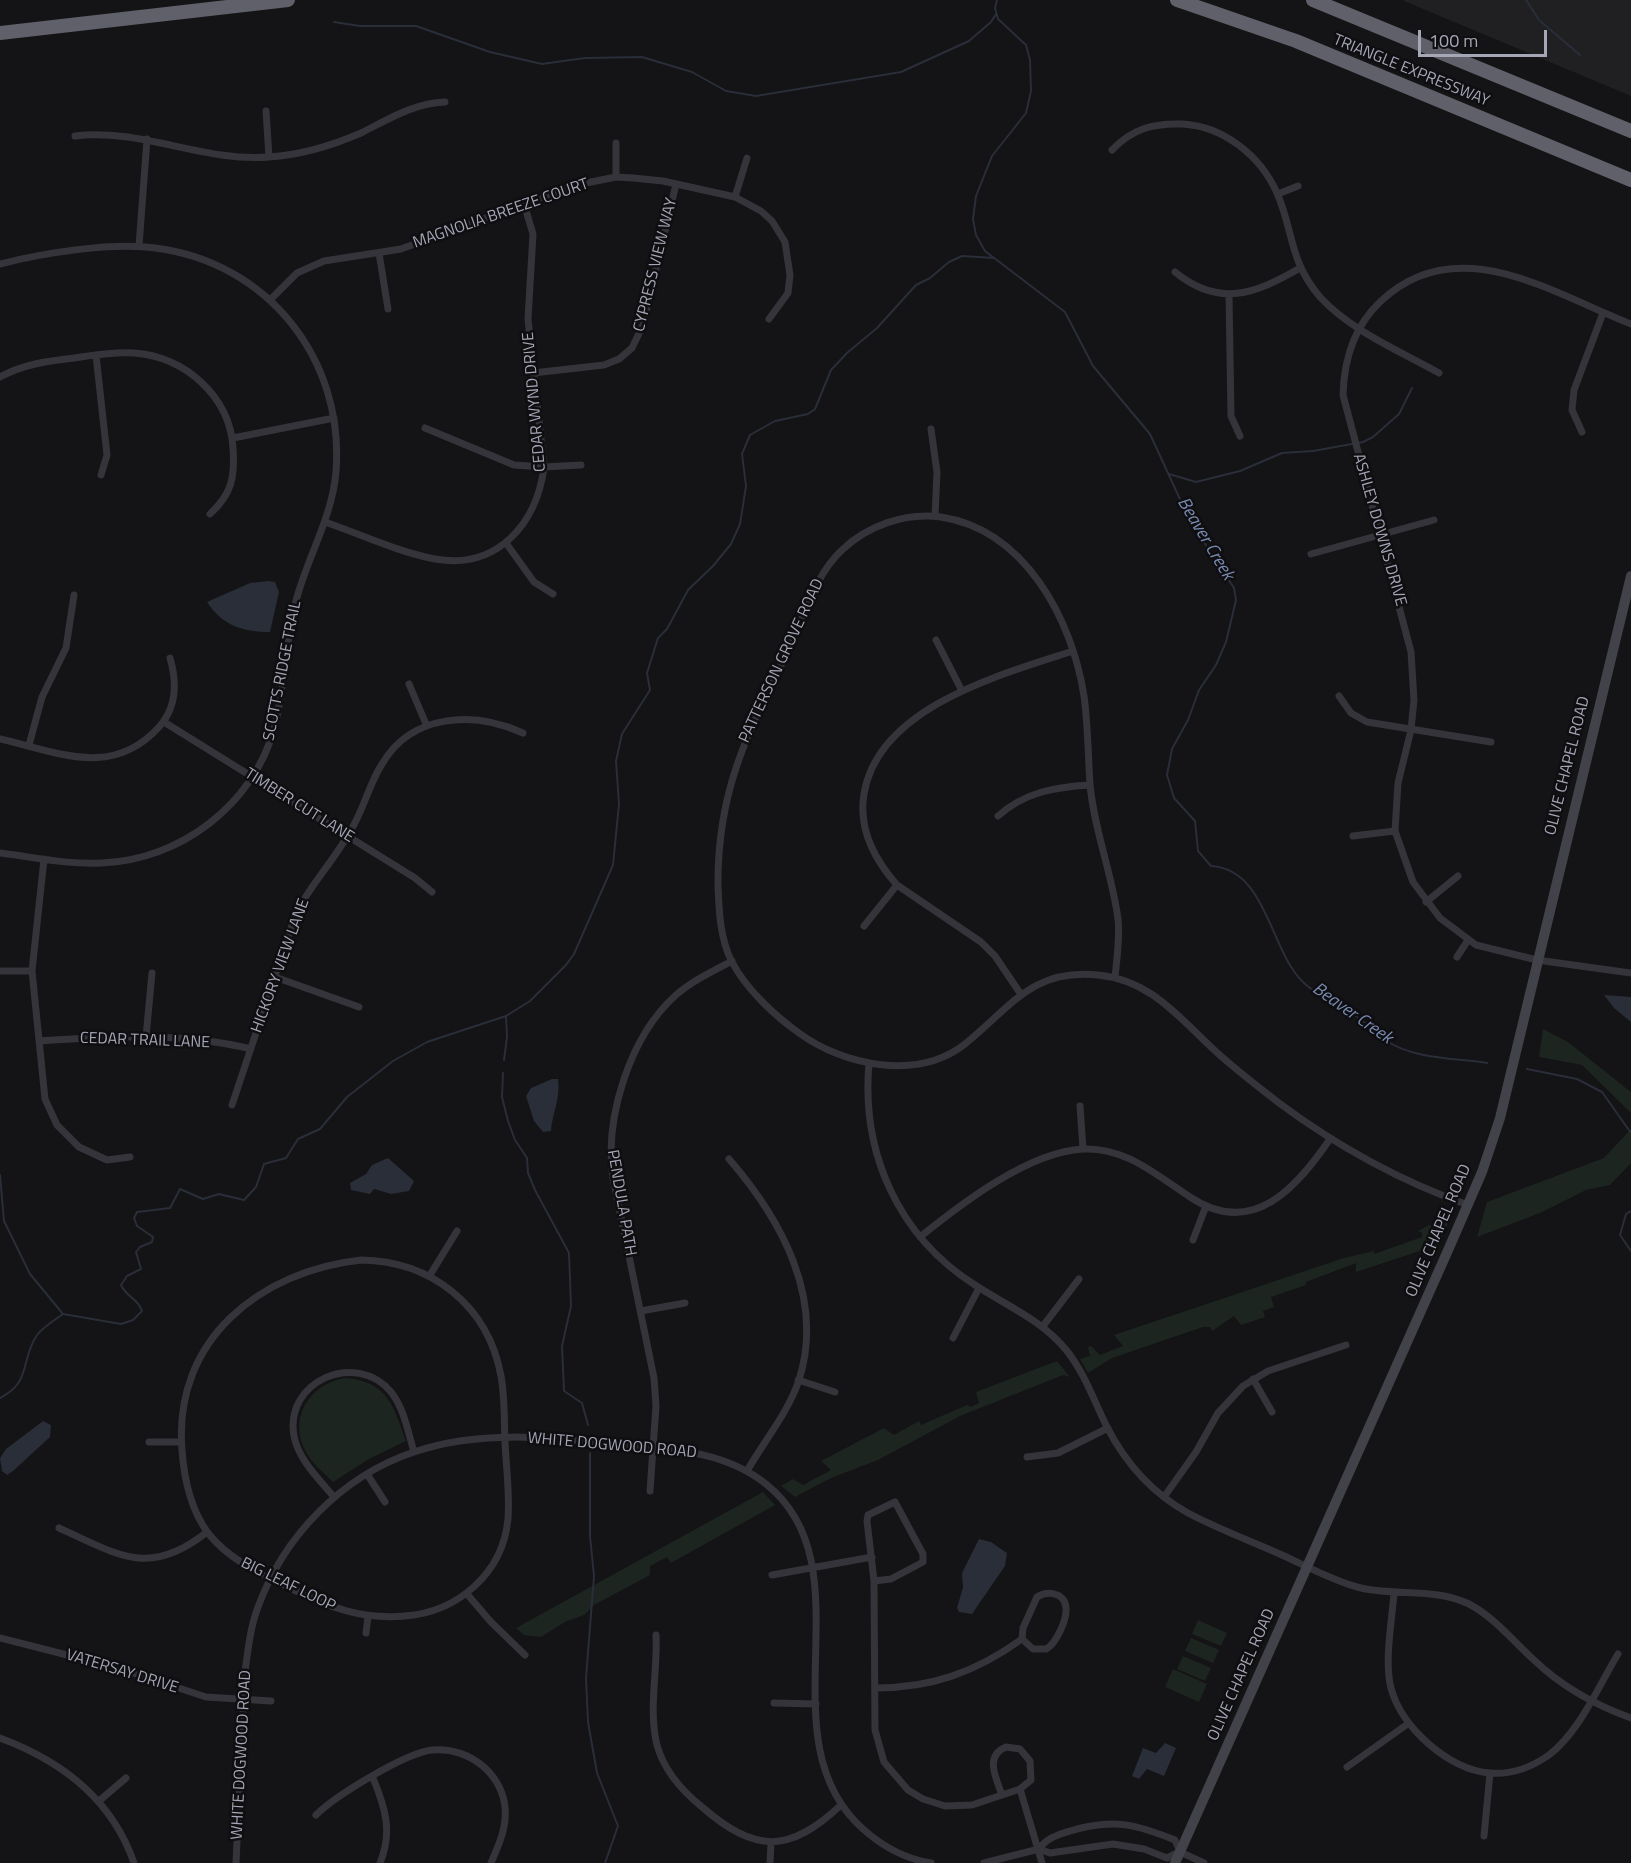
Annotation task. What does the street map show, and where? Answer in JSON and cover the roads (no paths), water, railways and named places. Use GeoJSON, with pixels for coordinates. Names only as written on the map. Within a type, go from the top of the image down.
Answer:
{"type":"FeatureCollection","features":[{"type":"Feature","properties":{"kind":"highway"},"geometry":{"type":"LineString","coordinates":[[0,33],[288,0]]}},
{"type":"Feature","properties":{"kind":"highway","name":"TRIANGLE EXPRESSWAY"},"geometry":{"type":"LineString","coordinates":[[1177,0],[1296,41],[1631,180]]}},
{"type":"Feature","properties":{"kind":"highway","name":"TRIANGLE EXPRESSWAY"},"geometry":{"type":"LineString","coordinates":[[1313,0],[1631,131]]}},
{"type":"Feature","properties":{"kind":"main road","name":"OLIVE CHAPEL ROAD"},"geometry":{"type":"LineString","coordinates":[[1175,1863],[1468,1206],[1500,1118],[1631,576]]}},
{"type":"Feature","properties":{"kind":"street"},"geometry":{"type":"LineString","coordinates":[[75,136],[98,134],[147,139],[171,147],[222,156],[269,157],[326,147],[419,104],[445,102]]}},
{"type":"Feature","properties":{"kind":"street"},"geometry":{"type":"LineString","coordinates":[[266,111],[269,157]]}},
{"type":"Feature","properties":{"kind":"street"},"geometry":{"type":"LineString","coordinates":[[1112,150],[1126,135],[1145,127],[1168,124],[1196,126],[1219,133],[1240,146],[1258,163],[1278,194],[1300,268],[1327,303],[1359,327],[1439,373]]}},
{"type":"Feature","properties":{"kind":"street"},"geometry":{"type":"LineString","coordinates":[[139,246],[147,139]]}},
{"type":"Feature","properties":{"kind":"street"},"geometry":{"type":"LineString","coordinates":[[616,143],[616,177]]}},
{"type":"Feature","properties":{"kind":"street"},"geometry":{"type":"LineString","coordinates":[[735,197],[747,158]]}},
{"type":"Feature","properties":{"kind":"street","name":"MAGNOLIA BREEZE COURT"},"geometry":{"type":"LineString","coordinates":[[270,300],[291,278],[313,265],[414,245],[576,185],[616,177],[647,178],[735,197],[751,204],[772,221],[788,252],[790,275],[788,293],[769,319]]}},
{"type":"Feature","properties":{"kind":"street","name":"CYPRESS VIEW WAY"},"geometry":{"type":"LineString","coordinates":[[533,373],[604,365],[619,359],[632,348],[643,325],[676,184]]}},
{"type":"Feature","properties":{"kind":"street"},"geometry":{"type":"LineString","coordinates":[[1278,194],[1298,186]]}},
{"type":"Feature","properties":{"kind":"street","name":"CEDAR WYND DRIVE"},"geometry":{"type":"LineString","coordinates":[[325,522],[436,559],[465,559],[506,543],[531,514],[542,487],[544,467],[528,319],[533,234],[524,204]]}},
{"type":"Feature","properties":{"kind":"street","name":"SCOTTS RIDGE TRAIL"},"geometry":{"type":"LineString","coordinates":[[0,264],[20,259],[139,246],[171,250],[206,261],[238,276],[270,300],[288,318],[310,351],[330,396],[334,418],[336,470],[325,522],[291,619],[273,731],[252,776],[236,799],[209,824],[165,850],[132,859],[103,863],[0,853]]}},
{"type":"Feature","properties":{"kind":"street"},"geometry":{"type":"LineString","coordinates":[[379,253],[388,309]]}},
{"type":"Feature","properties":{"kind":"street","name":"ASHLEY DOWNS DRIVE"},"geometry":{"type":"LineString","coordinates":[[1631,324],[1498,271],[1467,266],[1432,271],[1405,282],[1375,307],[1359,327],[1347,359],[1343,395],[1411,652],[1414,693],[1411,730],[1398,783],[1395,831],[1404,862],[1426,902],[1468,940],[1501,953],[1631,972]]}},
{"type":"Feature","properties":{"kind":"street"},"geometry":{"type":"LineString","coordinates":[[1175,272],[1202,290],[1229,294],[1262,287],[1300,268]]}},
{"type":"Feature","properties":{"kind":"street"},"geometry":{"type":"LineString","coordinates":[[1229,294],[1231,416],[1240,436]]}},
{"type":"Feature","properties":{"kind":"street"},"geometry":{"type":"LineString","coordinates":[[1582,432],[1572,410],[1574,390],[1603,313]]}},
{"type":"Feature","properties":{"kind":"street"},"geometry":{"type":"LineString","coordinates":[[96,355],[107,455],[101,476]]}},
{"type":"Feature","properties":{"kind":"street"},"geometry":{"type":"LineString","coordinates":[[0,377],[36,363],[96,355],[146,355],[181,367],[198,379],[213,395],[224,413],[232,438],[231,483],[225,500],[210,514]]}},
{"type":"Feature","properties":{"kind":"street"},"geometry":{"type":"LineString","coordinates":[[232,438],[334,418]]}},
{"type":"Feature","properties":{"kind":"street"},"geometry":{"type":"LineString","coordinates":[[425,428],[505,462],[544,467],[581,465]]}},
{"type":"Feature","properties":{"kind":"street"},"geometry":{"type":"LineString","coordinates":[[931,429],[937,472],[935,516]]}},
{"type":"Feature","properties":{"kind":"street","name":"PATTERSON GROVE ROAD"},"geometry":{"type":"LineString","coordinates":[[1115,977],[1119,924],[1097,832],[1090,785],[1086,709],[1073,651],[1049,599],[1018,556],[983,530],[935,516],[903,518],[878,526],[854,540],[832,560],[818,583],[793,640],[753,720],[730,785],[719,856],[720,921],[732,961],[772,1009],[801,1035],[839,1055],[869,1063],[914,1065],[944,1056],[966,1043],[1020,993],[1047,980],[1076,974],[1115,977],[1138,985],[1163,1000],[1225,1059],[1330,1139],[1410,1182],[1468,1206]]}},
{"type":"Feature","properties":{"kind":"street"},"geometry":{"type":"LineString","coordinates":[[1311,554],[1434,520]]}},
{"type":"Feature","properties":{"kind":"street"},"geometry":{"type":"LineString","coordinates":[[506,543],[534,582],[553,594]]}},
{"type":"Feature","properties":{"kind":"street"},"geometry":{"type":"LineString","coordinates":[[29,746],[42,697],[66,648],[74,595]]}},
{"type":"Feature","properties":{"kind":"street"},"geometry":{"type":"LineString","coordinates":[[936,640],[963,691]]}},
{"type":"Feature","properties":{"kind":"street"},"geometry":{"type":"LineString","coordinates":[[1020,993],[995,956],[981,942],[897,885],[877,860],[868,839],[863,813],[868,779],[877,758],[893,737],[963,691],[1073,651]]}},
{"type":"Feature","properties":{"kind":"street"},"geometry":{"type":"LineString","coordinates":[[0,739],[82,758],[108,758],[135,748],[164,722],[175,692],[176,681],[170,658]]}},
{"type":"Feature","properties":{"kind":"street"},"geometry":{"type":"LineString","coordinates":[[409,684],[426,724],[453,719],[486,721],[502,724],[523,733]]}},
{"type":"Feature","properties":{"kind":"street"},"geometry":{"type":"LineString","coordinates":[[1340,696],[1351,713],[1374,724],[1491,742]]}},
{"type":"Feature","properties":{"kind":"street","name":"TIMBER CUT LANE"},"geometry":{"type":"LineString","coordinates":[[164,722],[415,878],[432,892]]}},
{"type":"Feature","properties":{"kind":"street","name":"HICKORY VIEW LANE"},"geometry":{"type":"LineString","coordinates":[[232,1105],[296,913],[306,894],[348,836],[382,763],[403,739],[426,724]]}},
{"type":"Feature","properties":{"kind":"street"},"geometry":{"type":"LineString","coordinates":[[998,816],[1011,804],[1035,793],[1090,785]]}},
{"type":"Feature","properties":{"kind":"street"},"geometry":{"type":"LineString","coordinates":[[1353,836],[1395,831]]}},
{"type":"Feature","properties":{"kind":"street"},"geometry":{"type":"LineString","coordinates":[[45,859],[32,971],[45,1099],[57,1125],[79,1147],[107,1160],[130,1157]]}},
{"type":"Feature","properties":{"kind":"street"},"geometry":{"type":"LineString","coordinates":[[1426,902],[1458,876]]}},
{"type":"Feature","properties":{"kind":"street"},"geometry":{"type":"LineString","coordinates":[[864,926],[897,885]]}},
{"type":"Feature","properties":{"kind":"street"},"geometry":{"type":"LineString","coordinates":[[1457,957],[1468,940]]}},
{"type":"Feature","properties":{"kind":"street","name":"PENDULA PATH"},"geometry":{"type":"LineString","coordinates":[[650,1491],[655,1388],[611,1167],[610,1139],[615,1108],[642,1042],[663,1009],[684,989],[732,961]]}},
{"type":"Feature","properties":{"kind":"street"},"geometry":{"type":"LineString","coordinates":[[0,971],[32,971]]}},
{"type":"Feature","properties":{"kind":"street"},"geometry":{"type":"LineString","coordinates":[[146,1037],[152,973]]}},
{"type":"Feature","properties":{"kind":"street"},"geometry":{"type":"LineString","coordinates":[[275,977],[359,1007]]}},
{"type":"Feature","properties":{"kind":"street","name":"CEDAR TRAIL LANE"},"geometry":{"type":"LineString","coordinates":[[39,1041],[105,1036],[146,1037],[214,1042],[251,1049]]}},
{"type":"Feature","properties":{"kind":"street"},"geometry":{"type":"LineString","coordinates":[[869,1063],[867,1109],[876,1154],[898,1208],[920,1237],[946,1265],[979,1288],[1043,1326],[1079,1368],[1108,1428],[1135,1471],[1164,1497],[1196,1517],[1355,1587],[1394,1593],[1445,1596],[1474,1606],[1487,1615],[1553,1677],[1590,1700],[1631,1718]]}},
{"type":"Feature","properties":{"kind":"street"},"geometry":{"type":"LineString","coordinates":[[1080,1106],[1083,1149]]}},
{"type":"Feature","properties":{"kind":"street"},"geometry":{"type":"LineString","coordinates":[[920,1237],[994,1183],[1043,1160],[1083,1149],[1110,1152],[1132,1159],[1206,1206],[1242,1211],[1261,1207],[1280,1198],[1306,1174],[1330,1139]]}},
{"type":"Feature","properties":{"kind":"street"},"geometry":{"type":"LineString","coordinates":[[729,1159],[754,1188],[776,1222],[798,1275],[804,1301],[806,1326],[804,1356],[798,1380],[783,1412],[747,1471]]}},
{"type":"Feature","properties":{"kind":"street"},"geometry":{"type":"LineString","coordinates":[[1193,1240],[1206,1206]]}},
{"type":"Feature","properties":{"kind":"street"},"geometry":{"type":"LineString","coordinates":[[430,1275],[457,1231]]}},
{"type":"Feature","properties":{"kind":"street","name":"BIG LEAF LOOP"},"geometry":{"type":"LineString","coordinates":[[348,1261],[386,1261],[430,1275],[463,1301],[490,1342],[501,1376],[505,1438],[507,1528],[489,1570],[466,1594],[434,1611],[422,1614],[368,1616],[332,1608],[235,1559],[207,1532],[189,1490],[181,1442],[187,1392],[200,1359],[227,1319],[255,1296],[296,1275],[348,1261]]}},
{"type":"Feature","properties":{"kind":"street"},"geometry":{"type":"LineString","coordinates":[[1043,1326],[1079,1279]]}},
{"type":"Feature","properties":{"kind":"street"},"geometry":{"type":"LineString","coordinates":[[953,1338],[979,1288]]}},
{"type":"Feature","properties":{"kind":"street"},"geometry":{"type":"LineString","coordinates":[[641,1311],[685,1303]]}},
{"type":"Feature","properties":{"kind":"street"},"geometry":{"type":"LineString","coordinates":[[1164,1497],[1196,1452],[1218,1413],[1253,1379],[1268,1371],[1346,1345]]}},
{"type":"Feature","properties":{"kind":"street"},"geometry":{"type":"LineString","coordinates":[[334,1497],[300,1454],[293,1427],[297,1408],[303,1395],[325,1376],[357,1372],[378,1380],[386,1386],[400,1408],[414,1452]]}},
{"type":"Feature","properties":{"kind":"street"},"geometry":{"type":"LineString","coordinates":[[1253,1379],[1272,1412]]}},
{"type":"Feature","properties":{"kind":"street"},"geometry":{"type":"LineString","coordinates":[[798,1380],[835,1392]]}},
{"type":"Feature","properties":{"kind":"street"},"geometry":{"type":"LineString","coordinates":[[1027,1457],[1058,1453],[1108,1428]]}},
{"type":"Feature","properties":{"kind":"street","name":"WHITE DOGWOOD ROAD"},"geometry":{"type":"LineString","coordinates":[[236,1863],[249,1641],[258,1607],[270,1578],[295,1538],[334,1497],[367,1474],[414,1452],[454,1443],[505,1438],[550,1437],[705,1454],[747,1471],[773,1491],[790,1511],[805,1540],[812,1567],[818,1749],[824,1771],[841,1805],[857,1823],[881,1843],[902,1855],[931,1863]]}},
{"type":"Feature","properties":{"kind":"street"},"geometry":{"type":"LineString","coordinates":[[149,1442],[181,1442]]}},
{"type":"Feature","properties":{"kind":"street"},"geometry":{"type":"LineString","coordinates":[[367,1474],[385,1502]]}},
{"type":"Feature","properties":{"kind":"street"},"geometry":{"type":"LineString","coordinates":[[874,1581],[891,1579],[923,1562],[922,1554],[895,1502],[867,1515],[874,1581],[876,1741],[884,1762],[901,1784],[923,1799],[945,1806],[972,1805],[1020,1790],[1030,1780],[1030,1761],[1020,1749],[1006,1747],[996,1754],[993,1764],[1002,1795]]}},
{"type":"Feature","properties":{"kind":"street"},"geometry":{"type":"LineString","coordinates":[[59,1528],[119,1554],[142,1559],[163,1557],[179,1551],[207,1532]]}},
{"type":"Feature","properties":{"kind":"street"},"geometry":{"type":"LineString","coordinates":[[772,1575],[872,1557]]}},
{"type":"Feature","properties":{"kind":"street"},"geometry":{"type":"LineString","coordinates":[[1049,1593],[1061,1597],[1065,1602],[1066,1613],[1051,1647],[1033,1648],[1022,1640],[1023,1628],[1037,1597],[1049,1593]]}},
{"type":"Feature","properties":{"kind":"street"},"geometry":{"type":"LineString","coordinates":[[1394,1593],[1389,1680],[1396,1702],[1410,1723],[1445,1755],[1476,1771],[1490,1773],[1522,1769],[1551,1754],[1569,1734],[1617,1654]]}},
{"type":"Feature","properties":{"kind":"street"},"geometry":{"type":"LineString","coordinates":[[466,1594],[525,1655]]}},
{"type":"Feature","properties":{"kind":"street"},"geometry":{"type":"LineString","coordinates":[[366,1633],[368,1616]]}},
{"type":"Feature","properties":{"kind":"street"},"geometry":{"type":"LineString","coordinates":[[656,1635],[655,1736],[669,1772],[687,1795],[725,1827],[748,1839],[771,1842],[797,1837],[841,1805]]}},
{"type":"Feature","properties":{"kind":"street","name":"VATERSAY DRIVE"},"geometry":{"type":"LineString","coordinates":[[0,1638],[118,1668],[206,1697],[271,1701]]}},
{"type":"Feature","properties":{"kind":"street"},"geometry":{"type":"LineString","coordinates":[[875,1688],[920,1686],[956,1677],[987,1663],[1022,1640]]}},
{"type":"Feature","properties":{"kind":"street"},"geometry":{"type":"LineString","coordinates":[[774,1703],[816,1704]]}},
{"type":"Feature","properties":{"kind":"street"},"geometry":{"type":"LineString","coordinates":[[1347,1767],[1410,1723]]}},
{"type":"Feature","properties":{"kind":"street"},"geometry":{"type":"LineString","coordinates":[[0,1738],[27,1748],[58,1766],[99,1801],[118,1827],[134,1863]]}},
{"type":"Feature","properties":{"kind":"street"},"geometry":{"type":"LineString","coordinates":[[316,1815],[330,1801],[412,1755],[431,1750],[458,1752],[480,1763],[498,1785],[505,1811],[501,1839],[491,1863]]}},
{"type":"Feature","properties":{"kind":"street"},"geometry":{"type":"LineString","coordinates":[[1484,1836],[1490,1773]]}},
{"type":"Feature","properties":{"kind":"street"},"geometry":{"type":"LineString","coordinates":[[99,1801],[126,1778]]}},
{"type":"Feature","properties":{"kind":"street"},"geometry":{"type":"LineString","coordinates":[[372,1778],[388,1821],[386,1845],[380,1863]]}},
{"type":"Feature","properties":{"kind":"street"},"geometry":{"type":"LineString","coordinates":[[1020,1790],[1042,1863]]}},
{"type":"Feature","properties":{"kind":"street"},"geometry":{"type":"LineString","coordinates":[[1039,1849],[1046,1839],[1093,1825],[1115,1822],[1134,1825],[1175,1840],[1180,1852],[1204,1863]]}},
{"type":"Feature","properties":{"kind":"street"},"geometry":{"type":"LineString","coordinates":[[770,1863],[771,1842]]}},
{"type":"Feature","properties":{"kind":"street"},"geometry":{"type":"LineString","coordinates":[[984,1863],[1039,1849],[1050,1853],[1113,1844],[1144,1849],[1167,1858],[1180,1852]]}},
{"type":"Feature","properties":{"kind":"waterway","name":"Beaver Creek"},"geometry":{"type":"LineString","coordinates":[[997,0],[995,8],[998,19],[1026,45],[1030,60],[1031,91],[1026,113],[992,156],[976,196],[973,219],[976,235],[985,251],[1065,312],[1093,366],[1150,434],[1190,521],[1234,588],[1236,600],[1226,642],[1216,665],[1199,690],[1188,720],[1172,749],[1167,775],[1174,798],[1195,821],[1198,851],[1211,866],[1230,871],[1244,881],[1266,914],[1292,968],[1314,992],[1357,1017],[1381,1037],[1408,1051],[1448,1059],[1487,1063]]}},
{"type":"Feature","properties":{"kind":"waterway"},"geometry":{"type":"LineString","coordinates":[[1526,0],[1539,20],[1580,55]]}},
{"type":"Feature","properties":{"kind":"waterway"},"geometry":{"type":"LineString","coordinates":[[334,22],[360,26],[416,26],[490,52],[542,64],[585,58],[642,57],[692,72],[726,91],[756,96],[901,72],[969,41],[991,22],[996,14]]}},
{"type":"Feature","properties":{"kind":"waterway"},"geometry":{"type":"LineString","coordinates":[[0,1175],[4,1221],[30,1274],[63,1314],[121,1324],[133,1320],[142,1311],[138,1303],[121,1285],[127,1276],[141,1269],[136,1252],[140,1247],[152,1242],[153,1237],[137,1226],[134,1218],[137,1212],[170,1208],[180,1189],[203,1199],[219,1194],[244,1200],[256,1187],[264,1164],[286,1158],[298,1139],[320,1129],[347,1097],[393,1061],[427,1042],[506,1016],[530,1001],[574,954],[613,865],[619,804],[616,761],[622,734],[650,690],[647,673],[658,638],[667,629],[688,590],[713,566],[731,544],[740,524],[746,486],[742,454],[750,435],[775,421],[808,414],[815,409],[831,370],[877,328],[916,285],[930,278],[949,262],[962,256],[994,258]]}},
{"type":"Feature","properties":{"kind":"waterway"},"geometry":{"type":"LineString","coordinates":[[1169,474],[1196,482],[1240,471],[1282,453],[1313,451],[1363,442],[1373,437],[1399,414],[1412,388]]}},
{"type":"Feature","properties":{"kind":"waterway"},"geometry":{"type":"LineString","coordinates":[[504,1060],[507,1037],[506,1016]]}},
{"type":"Feature","properties":{"kind":"waterway","name":"Beaver Creek"},"geometry":{"type":"LineString","coordinates":[[1527,1069],[1577,1079],[1602,1092],[1631,1133]]}},
{"type":"Feature","properties":{"kind":"waterway"},"geometry":{"type":"LineString","coordinates":[[503,1073],[502,1097],[508,1121],[515,1140],[527,1158],[528,1173],[535,1190],[569,1253],[571,1306],[562,1346],[564,1391],[582,1403],[588,1425]]}},
{"type":"Feature","properties":{"kind":"waterway","name":"Beaver Creek"},"geometry":{"type":"LineString","coordinates":[[1631,1211],[1626,1214],[1620,1235],[1631,1251]]}},
{"type":"Feature","properties":{"kind":"waterway"},"geometry":{"type":"LineString","coordinates":[[0,1398],[17,1385],[37,1335],[63,1314]]}},
{"type":"Feature","properties":{"kind":"waterway"},"geometry":{"type":"LineString","coordinates":[[590,1453],[590,1536],[594,1576],[586,1678],[588,1722],[597,1773],[618,1826],[605,1863]]}}]}
